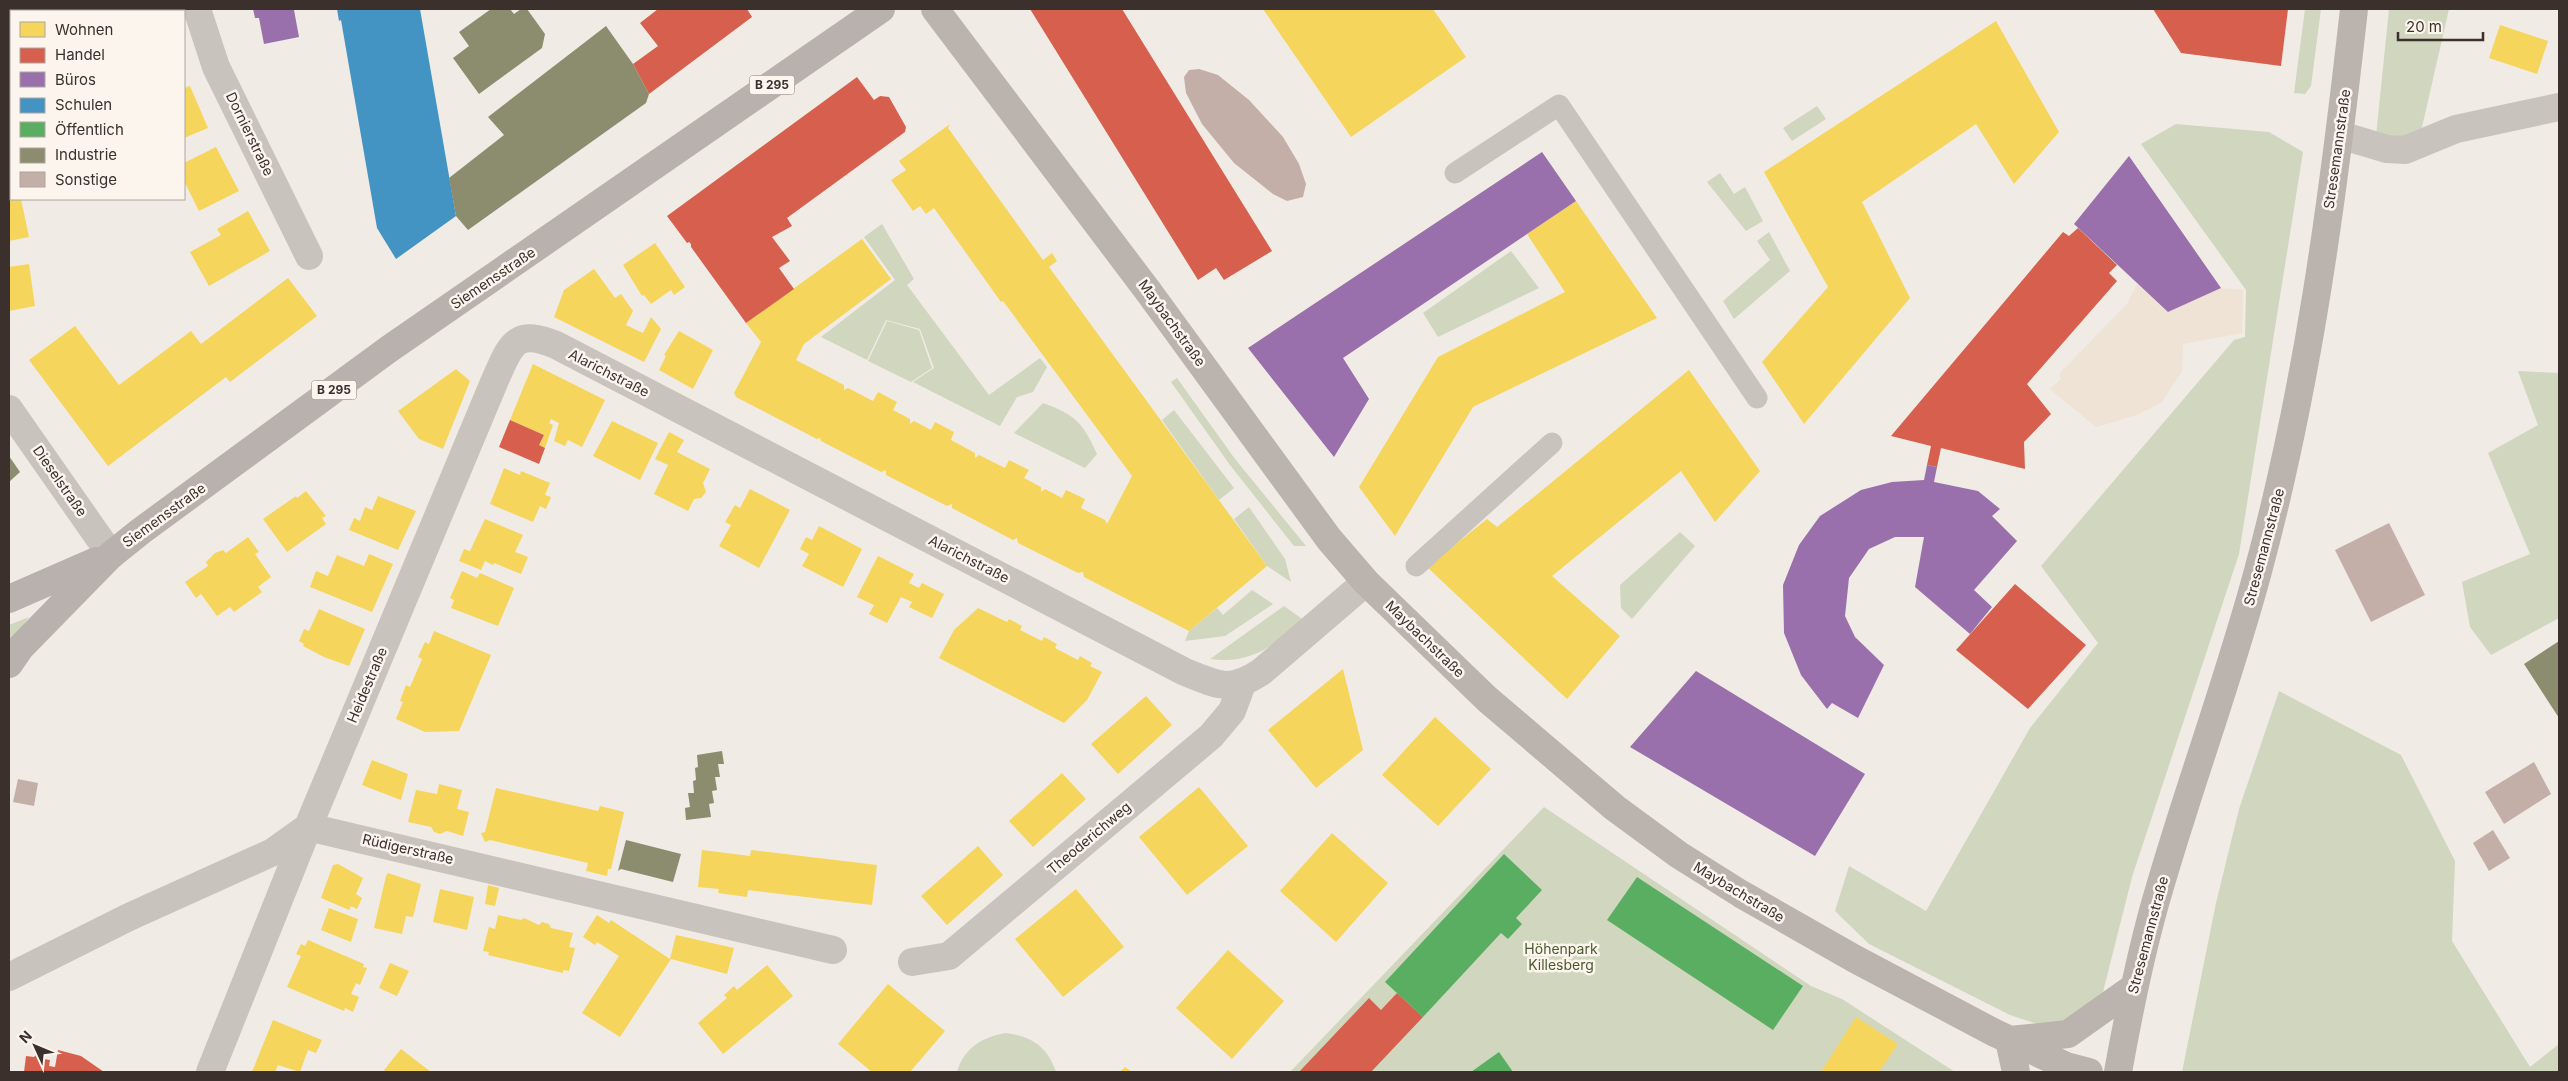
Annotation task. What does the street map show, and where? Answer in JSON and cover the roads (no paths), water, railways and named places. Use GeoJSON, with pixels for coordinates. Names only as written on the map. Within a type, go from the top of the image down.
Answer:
{"type":"FeatureCollection","features":[{"type":"Feature","properties":{"kind":"main road","name":"Siemensstraße"},"geometry":{"type":"LineString","coordinates":[[9,664],[20,648],[111,554],[390,349],[881,9]]}},
{"type":"Feature","properties":{"kind":"main road","name":"Maybachstraße"},"geometry":{"type":"LineString","coordinates":[[935,9],[1148,291],[1329,539],[1366,582],[1487,700],[1615,808],[1679,855],[1741,894],[1855,960],[2009,1040],[2066,1066],[2089,1072]]}},
{"type":"Feature","properties":{"kind":"main road","name":"Stresemannstraße"},"geometry":{"type":"LineString","coordinates":[[2118,1072],[2133,988],[2158,891],[2258,571],[2280,484],[2312,324],[2340,135],[2354,9]]}},
{"type":"Feature","properties":{"kind":"main road","name":"Siemensstraße"},"geometry":{"type":"LineString","coordinates":[[9,600],[111,554]]}},
{"type":"Feature","properties":{"kind":"main road"},"geometry":{"type":"LineString","coordinates":[[2016,1072],[2009,1040],[2068,1034],[2133,988]]}},
{"type":"Feature","properties":{"kind":"street","name":"Dornierstraße"},"geometry":{"type":"LineString","coordinates":[[197,9],[216,67],[309,256]]}},
{"type":"Feature","properties":{"kind":"street"},"geometry":{"type":"LineString","coordinates":[[1455,173],[1559,106],[1757,398]]}},
{"type":"Feature","properties":{"kind":"street"},"geometry":{"type":"LineString","coordinates":[[2340,135],[2387,150],[2405,150],[2456,129],[2559,107]]}},
{"type":"Feature","properties":{"kind":"street","name":"Heidestraße"},"geometry":{"type":"LineString","coordinates":[[210,1072],[308,827],[495,380],[511,347],[521,339],[539,338],[556,345]]}},
{"type":"Feature","properties":{"kind":"street","name":"Alarichstraße"},"geometry":{"type":"LineString","coordinates":[[556,345],[1185,672],[1215,684],[1242,684]]}},
{"type":"Feature","properties":{"kind":"street","name":"Dieselstraße"},"geometry":{"type":"LineString","coordinates":[[9,409],[111,554]]}},
{"type":"Feature","properties":{"kind":"street"},"geometry":{"type":"LineString","coordinates":[[1416,566],[1552,443]]}},
{"type":"Feature","properties":{"kind":"street"},"geometry":{"type":"LineString","coordinates":[[1242,684],[1290,648],[1366,582]]}},
{"type":"Feature","properties":{"kind":"street","name":"Theoderichweg"},"geometry":{"type":"LineString","coordinates":[[912,962],[949,956],[1211,736],[1232,712],[1242,684]]}},
{"type":"Feature","properties":{"kind":"street"},"geometry":{"type":"LineString","coordinates":[[9,977],[129,917],[273,852],[308,827]]}},
{"type":"Feature","properties":{"kind":"street","name":"Rüdigerstraße"},"geometry":{"type":"LineString","coordinates":[[308,827],[341,833],[833,950]]}},
{"type":"Feature","properties":{"kind":"park label","name":"Höhenpark Killesberg"},"geometry":{"type":"Point","coordinates":[1561,958]}}]}
